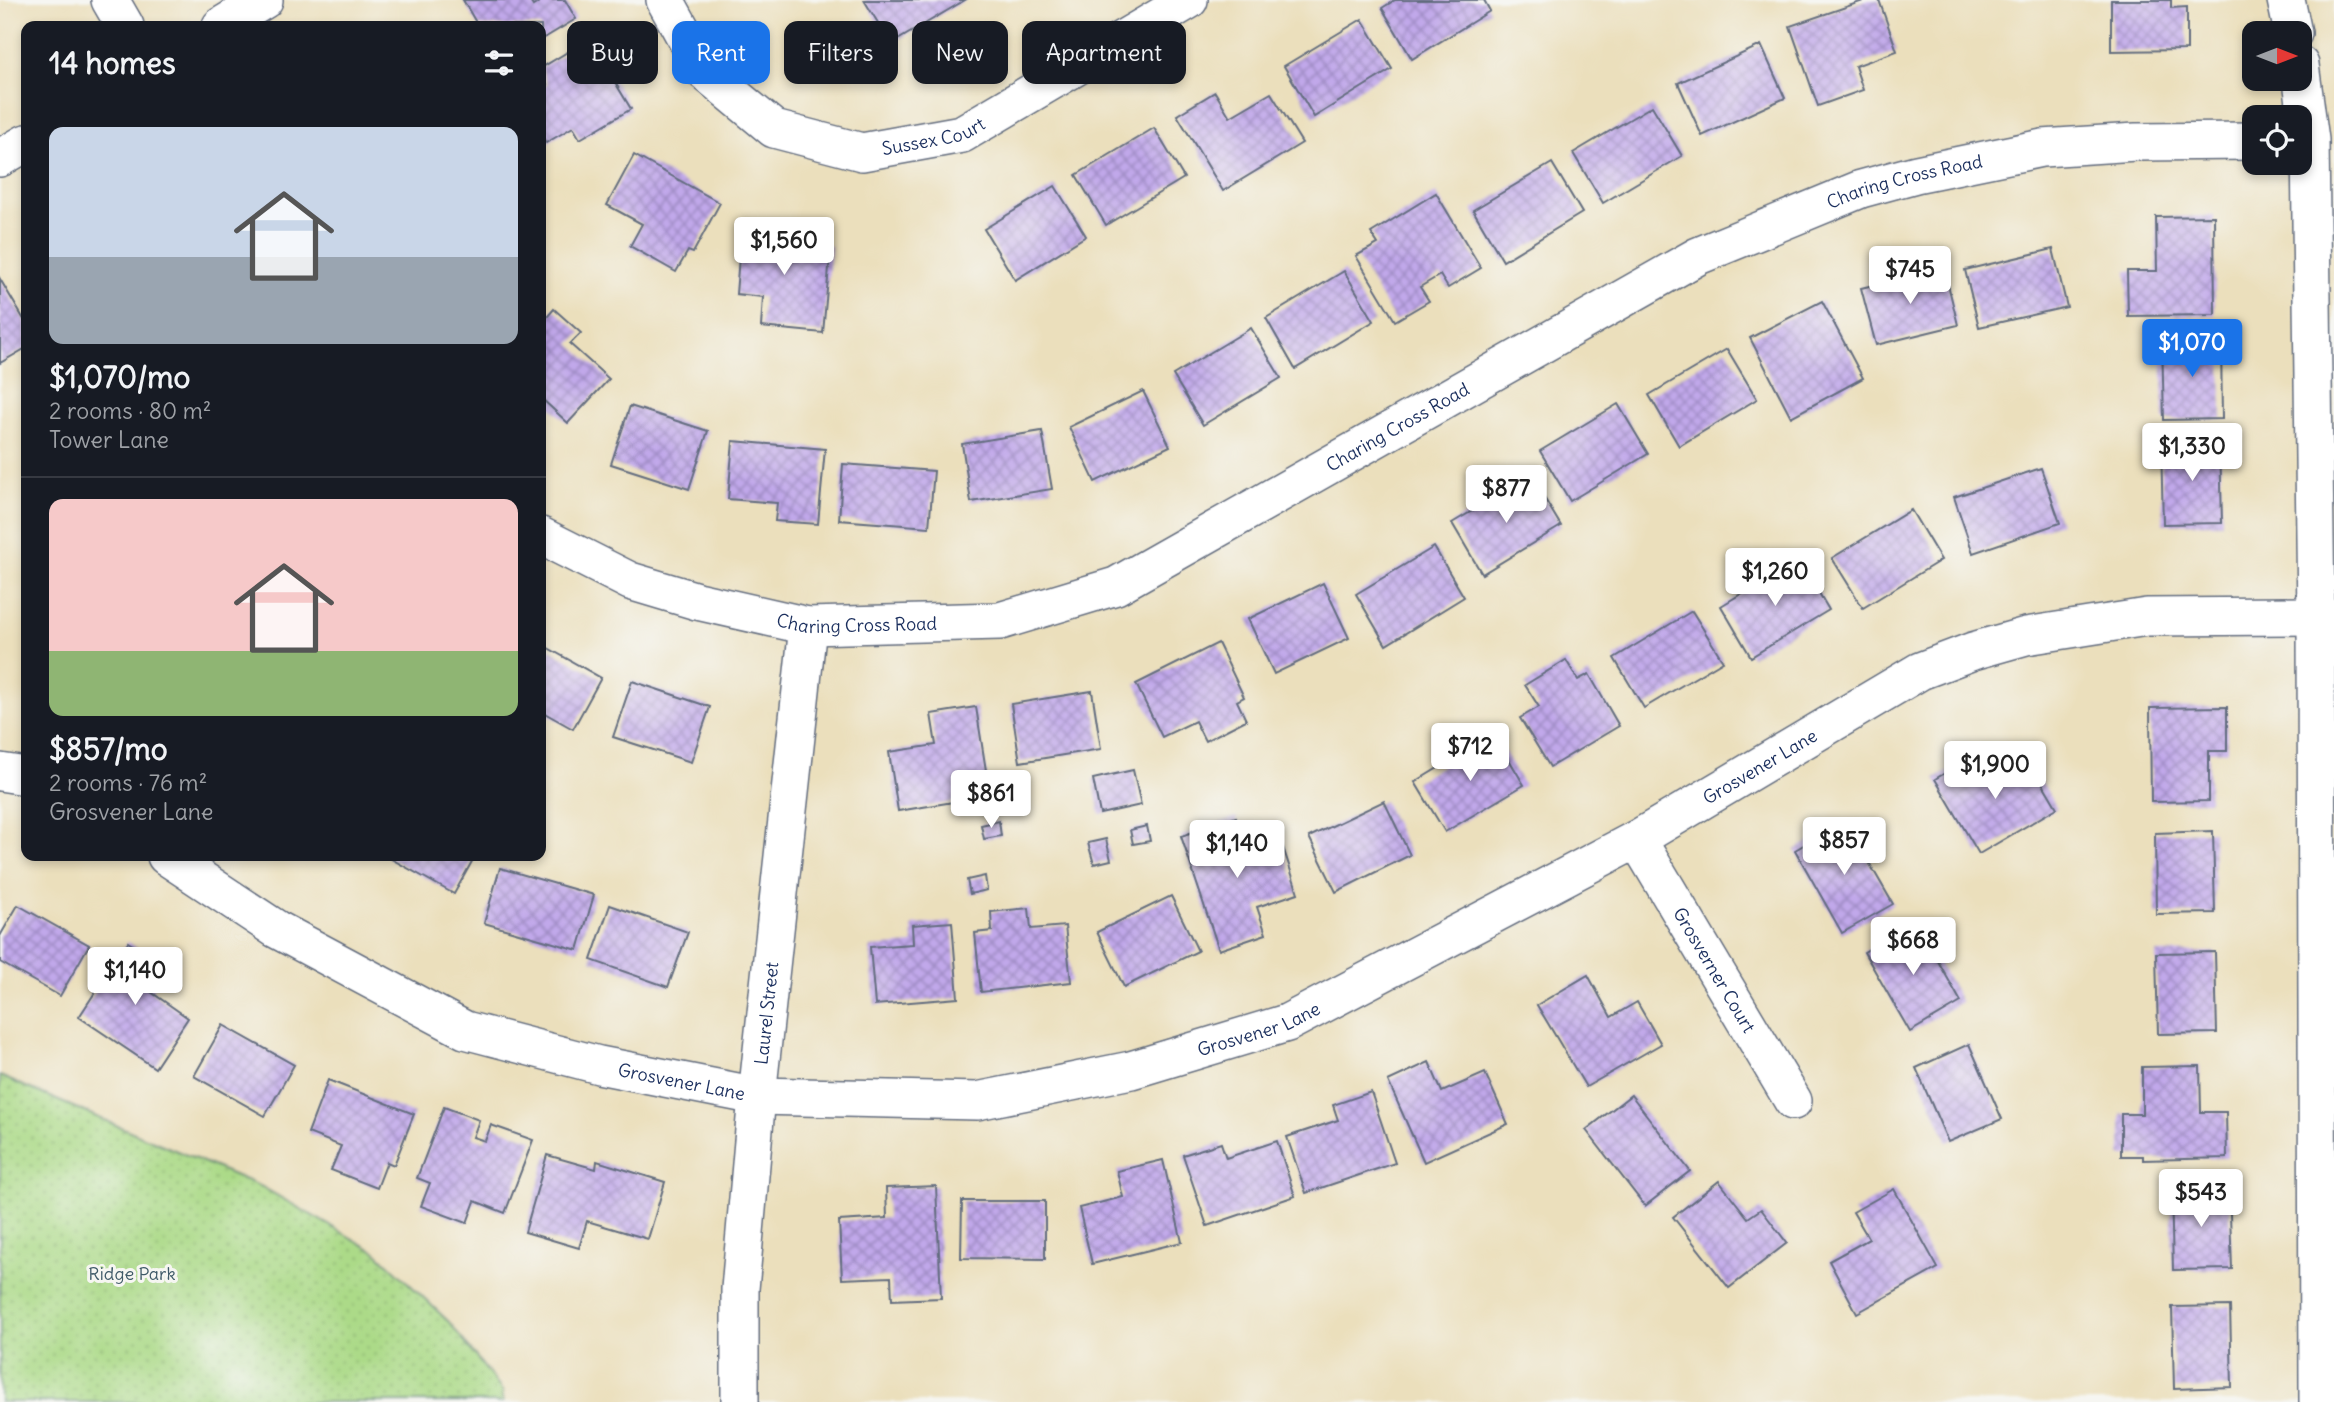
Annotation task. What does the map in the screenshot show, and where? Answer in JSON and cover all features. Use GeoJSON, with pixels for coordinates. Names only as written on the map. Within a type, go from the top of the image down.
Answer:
{"type":"FeatureCollection","features":[{"type":"Feature","properties":{"kind":"street"},"geometry":{"type":"LineString","coordinates":[[110,0],[122,21]]}},
{"type":"Feature","properties":{"kind":"street"},"geometry":{"type":"LineString","coordinates":[[229,21],[264,0]]}},
{"type":"Feature","properties":{"kind":"street","name":"Sussex Court"},"geometry":{"type":"LineString","coordinates":[[665,0],[704,71],[774,128],[862,152],[962,134],[1189,0]]}},
{"type":"Feature","properties":{"kind":"street"},"geometry":{"type":"LineString","coordinates":[[2286,0],[2290,21]]}},
{"type":"Feature","properties":{"kind":"street"},"geometry":{"type":"LineString","coordinates":[[2305,91],[2315,140],[2318,1402]]}},
{"type":"Feature","properties":{"kind":"street","name":"Charing Cross Road"},"geometry":{"type":"LineString","coordinates":[[546,538],[630,580],[697,601],[808,626],[1000,621],[1116,586],[1698,256],[1861,189],[1916,174],[2042,148],[2136,142],[2242,141]]}},
{"type":"Feature","properties":{"kind":"street"},"geometry":{"type":"LineString","coordinates":[[0,158],[21,146]]}},
{"type":"Feature","properties":{"kind":"street","name":"Grosvener Lane"},"geometry":{"type":"LineString","coordinates":[[174,861],[276,929],[465,1030],[599,1065],[757,1096],[977,1101],[1131,1070],[1287,1023],[1637,839],[1920,671],[1972,651],[2026,636],[2147,617],[2316,616]]}},
{"type":"Feature","properties":{"kind":"street","name":"Laurel Street"},"geometry":{"type":"LineString","coordinates":[[740,1402],[740,1289],[757,1096],[808,626]]}},
{"type":"Feature","properties":{"kind":"street"},"geometry":{"type":"LineString","coordinates":[[0,772],[21,775]]}},
{"type":"Feature","properties":{"kind":"street","name":"Grosverner Court"},"geometry":{"type":"LineString","coordinates":[[1637,839],[1793,1101]]}},
{"type":"Feature","properties":{"kind":"green space","name":"Ridge Park"},"geometry":{"type":"Polygon","coordinates":[[[0,1076],[262,1187],[376,1252],[449,1322],[503,1392],[503,1402],[0,1402],[0,1076]]]}},
{"type":"Feature","properties":{"kind":"building"},"geometry":{"type":"Polygon","coordinates":[[[463,0],[529,0],[533,6],[542,0],[565,0],[576,19],[567,21],[567,24],[546,37],[546,21],[475,21],[463,0]]]}},
{"type":"Feature","properties":{"kind":"building"},"geometry":{"type":"Polygon","coordinates":[[[864,0],[965,0],[930,21],[912,21],[912,32],[898,40],[898,21],[877,21],[864,0]]]}},
{"type":"Feature","properties":{"kind":"building"},"geometry":{"type":"Polygon","coordinates":[[[1395,0],[1484,0],[1490,11],[1412,59],[1382,8],[1395,0]]]}},
{"type":"Feature","properties":{"kind":"building"},"geometry":{"type":"Polygon","coordinates":[[[1866,0],[1879,0],[1897,51],[1855,66],[1863,90],[1818,106],[1790,26],[1866,0]]]}},
{"type":"Feature","properties":{"kind":"building"},"geometry":{"type":"Polygon","coordinates":[[[2111,0],[2171,0],[2171,8],[2187,7],[2187,50],[2111,51],[2111,0]]]}},
{"type":"Feature","properties":{"kind":"building"},"geometry":{"type":"Polygon","coordinates":[[[1362,19],[1392,69],[1314,117],[1284,66],[1362,19]]]}},
{"type":"Feature","properties":{"kind":"building"},"geometry":{"type":"Polygon","coordinates":[[[1761,45],[1785,98],[1702,136],[1678,83],[1761,45]]]}},
{"type":"Feature","properties":{"kind":"building"},"geometry":{"type":"Polygon","coordinates":[[[567,52],[567,84],[616,84],[631,109],[580,139],[573,127],[546,143],[546,65],[567,52]]]}},
{"type":"Feature","properties":{"kind":"building"},"geometry":{"type":"Polygon","coordinates":[[[1215,92],[1230,117],[1271,93],[1302,143],[1223,191],[1177,115],[1215,92]]]}},
{"type":"Feature","properties":{"kind":"building"},"geometry":{"type":"Polygon","coordinates":[[[1652,106],[1682,156],[1603,203],[1573,153],[1652,106]]]}},
{"type":"Feature","properties":{"kind":"building"},"geometry":{"type":"Polygon","coordinates":[[[1154,128],[1184,178],[1106,225],[1076,175],[1154,128]]]}},
{"type":"Feature","properties":{"kind":"building"},"geometry":{"type":"Polygon","coordinates":[[[634,155],[720,203],[693,253],[688,251],[676,272],[630,246],[642,224],[607,205],[634,155]]]}},
{"type":"Feature","properties":{"kind":"building"},"geometry":{"type":"Polygon","coordinates":[[[1552,163],[1582,213],[1503,261],[1473,210],[1552,163]]]}},
{"type":"Feature","properties":{"kind":"building"},"geometry":{"type":"Polygon","coordinates":[[[1055,186],[1086,236],[1015,280],[984,229],[1055,186]]]}},
{"type":"Feature","properties":{"kind":"building"},"geometry":{"type":"Polygon","coordinates":[[[1436,193],[1481,268],[1448,288],[1440,275],[1420,287],[1429,301],[1395,321],[1356,256],[1378,244],[1371,233],[1436,193]]]}},
{"type":"Feature","properties":{"kind":"building"},"geometry":{"type":"Polygon","coordinates":[[[2214,216],[2215,315],[2128,316],[2127,271],[2157,271],[2156,217],[2214,216]]]}},
{"type":"Feature","properties":{"kind":"building"},"geometry":{"type":"Polygon","coordinates":[[[742,220],[784,224],[783,242],[831,246],[823,333],[761,327],[763,297],[736,294],[742,220]]]}},
{"type":"Feature","properties":{"kind":"building"},"geometry":{"type":"Polygon","coordinates":[[[2053,249],[2067,307],[1979,327],[1965,270],[2053,249]]]}},
{"type":"Feature","properties":{"kind":"building"},"geometry":{"type":"Polygon","coordinates":[[[1944,268],[1958,325],[1876,345],[1861,288],[1944,268]]]}},
{"type":"Feature","properties":{"kind":"building"},"geometry":{"type":"Polygon","coordinates":[[[1344,271],[1374,321],[1295,369],[1266,318],[1344,271]]]}},
{"type":"Feature","properties":{"kind":"building"},"geometry":{"type":"Polygon","coordinates":[[[0,279],[21,315],[21,351],[0,363],[0,279]]]}},
{"type":"Feature","properties":{"kind":"building"},"geometry":{"type":"Polygon","coordinates":[[[1822,301],[1863,378],[1791,417],[1750,338],[1822,301]]]}},
{"type":"Feature","properties":{"kind":"building"},"geometry":{"type":"Polygon","coordinates":[[[554,309],[581,333],[570,344],[609,379],[568,423],[546,403],[546,318],[554,309]]]}},
{"type":"Feature","properties":{"kind":"building"},"geometry":{"type":"Polygon","coordinates":[[[1251,328],[1281,378],[1203,425],[1173,375],[1251,328]]]}},
{"type":"Feature","properties":{"kind":"building"},"geometry":{"type":"Polygon","coordinates":[[[2221,337],[2222,419],[2164,420],[2162,339],[2221,337]]]}},
{"type":"Feature","properties":{"kind":"building"},"geometry":{"type":"Polygon","coordinates":[[[1727,349],[1757,399],[1679,446],[1649,395],[1727,349]]]}},
{"type":"Feature","properties":{"kind":"building"},"geometry":{"type":"Polygon","coordinates":[[[1143,391],[1170,446],[1095,482],[1069,427],[1143,391]]]}},
{"type":"Feature","properties":{"kind":"building"},"geometry":{"type":"Polygon","coordinates":[[[1618,404],[1648,454],[1570,501],[1540,451],[1618,404]]]}},
{"type":"Feature","properties":{"kind":"building"},"geometry":{"type":"Polygon","coordinates":[[[630,406],[708,431],[689,489],[611,464],[630,406]]]}},
{"type":"Feature","properties":{"kind":"building"},"geometry":{"type":"Polygon","coordinates":[[[1042,431],[1052,489],[971,502],[962,444],[1042,431]]]}},
{"type":"Feature","properties":{"kind":"building"},"geometry":{"type":"Polygon","coordinates":[[[733,441],[825,449],[818,524],[775,521],[777,503],[728,499],[733,441]]]}},
{"type":"Feature","properties":{"kind":"building"},"geometry":{"type":"Polygon","coordinates":[[[2220,442],[2222,523],[2163,524],[2161,443],[2220,442]]]}},
{"type":"Feature","properties":{"kind":"building"},"geometry":{"type":"Polygon","coordinates":[[[843,464],[934,471],[929,527],[839,520],[843,464]]]}},
{"type":"Feature","properties":{"kind":"building"},"geometry":{"type":"Polygon","coordinates":[[[2041,468],[2060,523],[1973,553],[1954,497],[2041,468]]]}},
{"type":"Feature","properties":{"kind":"building"},"geometry":{"type":"Polygon","coordinates":[[[1531,476],[1561,526],[1482,574],[1452,523],[1531,476]]]}},
{"type":"Feature","properties":{"kind":"building"},"geometry":{"type":"Polygon","coordinates":[[[1911,510],[1941,560],[1863,608],[1832,558],[1911,510]]]}},
{"type":"Feature","properties":{"kind":"building"},"geometry":{"type":"Polygon","coordinates":[[[1434,547],[1464,597],[1386,645],[1356,594],[1434,547]]]}},
{"type":"Feature","properties":{"kind":"building"},"geometry":{"type":"Polygon","coordinates":[[[1799,559],[1829,610],[1751,657],[1721,606],[1799,559]]]}},
{"type":"Feature","properties":{"kind":"building"},"geometry":{"type":"Polygon","coordinates":[[[1323,583],[1349,638],[1274,674],[1248,619],[1323,583]]]}},
{"type":"Feature","properties":{"kind":"building"},"geometry":{"type":"Polygon","coordinates":[[[1692,611],[1723,661],[1644,708],[1614,658],[1692,611]]]}},
{"type":"Feature","properties":{"kind":"building"},"geometry":{"type":"Polygon","coordinates":[[[1218,643],[1244,697],[1237,701],[1246,720],[1205,741],[1195,721],[1162,737],[1136,684],[1218,643]]]}},
{"type":"Feature","properties":{"kind":"building"},"geometry":{"type":"Polygon","coordinates":[[[546,647],[601,678],[573,729],[546,714],[546,647]]]}},
{"type":"Feature","properties":{"kind":"building"},"geometry":{"type":"Polygon","coordinates":[[[1566,660],[1578,680],[1589,674],[1619,726],[1550,767],[1520,718],[1539,707],[1525,685],[1566,660]]]}},
{"type":"Feature","properties":{"kind":"building"},"geometry":{"type":"Polygon","coordinates":[[[632,681],[710,707],[691,762],[613,737],[632,681]]]}},
{"type":"Feature","properties":{"kind":"building"},"geometry":{"type":"Polygon","coordinates":[[[1092,691],[1101,749],[1020,762],[1011,704],[1092,691]]]}},
{"type":"Feature","properties":{"kind":"building"},"geometry":{"type":"Polygon","coordinates":[[[976,707],[990,796],[898,811],[889,752],[936,745],[931,714],[976,707]]]}},
{"type":"Feature","properties":{"kind":"building"},"geometry":{"type":"Polygon","coordinates":[[[2227,707],[2227,751],[2209,751],[2209,801],[2151,802],[2150,708],[2227,707]]]}},
{"type":"Feature","properties":{"kind":"building"},"geometry":{"type":"Polygon","coordinates":[[[1494,734],[1524,785],[1445,832],[1415,782],[1494,734]]]}},
{"type":"Feature","properties":{"kind":"building"},"geometry":{"type":"Polygon","coordinates":[[[1974,756],[1988,780],[2027,757],[2057,808],[1979,854],[1935,779],[1974,756]]]}},
{"type":"Feature","properties":{"kind":"building"},"geometry":{"type":"Polygon","coordinates":[[[1133,770],[1141,805],[1100,814],[1093,779],[1133,770]]]}},
{"type":"Feature","properties":{"kind":"building"},"geometry":{"type":"Polygon","coordinates":[[[1384,801],[1410,855],[1336,892],[1309,837],[1384,801]]]}},
{"type":"Feature","properties":{"kind":"building"},"geometry":{"type":"Polygon","coordinates":[[[1236,817],[1247,849],[1280,838],[1298,893],[1257,907],[1266,934],[1219,950],[1181,836],[1236,817]]]}},
{"type":"Feature","properties":{"kind":"building"},"geometry":{"type":"Polygon","coordinates":[[[999,821],[1001,836],[984,839],[981,825],[999,821]]]}},
{"type":"Feature","properties":{"kind":"building"},"geometry":{"type":"Polygon","coordinates":[[[1845,821],[1893,904],[1842,933],[1795,850],[1845,821]]]}},
{"type":"Feature","properties":{"kind":"building"},"geometry":{"type":"Polygon","coordinates":[[[1147,826],[1150,841],[1133,844],[1130,830],[1147,826]]]}},
{"type":"Feature","properties":{"kind":"building"},"geometry":{"type":"Polygon","coordinates":[[[2213,831],[2215,913],[2156,914],[2155,833],[2213,831]]]}},
{"type":"Feature","properties":{"kind":"building"},"geometry":{"type":"Polygon","coordinates":[[[1106,839],[1111,860],[1094,864],[1088,843],[1106,839]]]}},
{"type":"Feature","properties":{"kind":"building"},"geometry":{"type":"Polygon","coordinates":[[[395,861],[472,861],[454,894],[395,861]]]}},
{"type":"Feature","properties":{"kind":"building"},"geometry":{"type":"Polygon","coordinates":[[[500,868],[594,895],[578,950],[484,923],[500,868]]]}},
{"type":"Feature","properties":{"kind":"building"},"geometry":{"type":"Polygon","coordinates":[[[985,876],[987,890],[970,894],[967,880],[985,876]]]}},
{"type":"Feature","properties":{"kind":"building"},"geometry":{"type":"Polygon","coordinates":[[[1171,896],[1198,951],[1124,987],[1097,932],[1171,896]]]}},
{"type":"Feature","properties":{"kind":"building"},"geometry":{"type":"Polygon","coordinates":[[[18,905],[89,945],[60,996],[0,962],[0,936],[18,905]]]}},
{"type":"Feature","properties":{"kind":"building"},"geometry":{"type":"Polygon","coordinates":[[[610,905],[688,932],[668,987],[591,960],[610,905]]]}},
{"type":"Feature","properties":{"kind":"building"},"geometry":{"type":"Polygon","coordinates":[[[1029,908],[1031,929],[1065,926],[1071,982],[981,992],[975,933],[992,931],[991,912],[1029,908]]]}},
{"type":"Feature","properties":{"kind":"building"},"geometry":{"type":"Polygon","coordinates":[[[952,922],[958,998],[875,1005],[870,947],[913,944],[912,925],[952,922]]]}},
{"type":"Feature","properties":{"kind":"building"},"geometry":{"type":"Polygon","coordinates":[[[1916,922],[1961,1002],[1910,1032],[1864,952],[1916,922]]]}},
{"type":"Feature","properties":{"kind":"building"},"geometry":{"type":"Polygon","coordinates":[[[128,942],[167,968],[151,992],[188,1018],[155,1068],[79,1017],[128,942]]]}},
{"type":"Feature","properties":{"kind":"building"},"geometry":{"type":"Polygon","coordinates":[[[2215,952],[2217,1033],[2158,1034],[2156,953],[2215,952]]]}},
{"type":"Feature","properties":{"kind":"building"},"geometry":{"type":"Polygon","coordinates":[[[1588,975],[1611,1017],[1637,1002],[1661,1044],[1586,1087],[1537,1005],[1588,975]]]}},
{"type":"Feature","properties":{"kind":"building"},"geometry":{"type":"Polygon","coordinates":[[[223,1025],[294,1065],[265,1116],[194,1076],[223,1025]]]}},
{"type":"Feature","properties":{"kind":"building"},"geometry":{"type":"Polygon","coordinates":[[[1969,1044],[2002,1119],[1948,1142],[1916,1068],[1969,1044]]]}},
{"type":"Feature","properties":{"kind":"building"},"geometry":{"type":"Polygon","coordinates":[[[1429,1062],[1442,1092],[1485,1073],[1508,1124],[1424,1162],[1388,1081],[1429,1062]]]}},
{"type":"Feature","properties":{"kind":"building"},"geometry":{"type":"Polygon","coordinates":[[[2200,1066],[2201,1112],[2226,1112],[2227,1158],[2143,1160],[2143,1156],[2121,1156],[2121,1114],[2142,1114],[2142,1067],[2200,1066]]]}},
{"type":"Feature","properties":{"kind":"building"},"geometry":{"type":"Polygon","coordinates":[[[328,1080],[414,1114],[394,1165],[387,1162],[377,1188],[331,1170],[341,1146],[308,1133],[328,1080]]]}},
{"type":"Feature","properties":{"kind":"building"},"geometry":{"type":"Polygon","coordinates":[[[1371,1092],[1395,1163],[1306,1193],[1287,1137],[1338,1120],[1333,1105],[1371,1092]]]}},
{"type":"Feature","properties":{"kind":"building"},"geometry":{"type":"Polygon","coordinates":[[[1631,1095],[1690,1171],[1645,1206],[1586,1130],[1631,1095]]]}},
{"type":"Feature","properties":{"kind":"building"},"geometry":{"type":"Polygon","coordinates":[[[444,1107],[479,1120],[473,1137],[485,1141],[491,1125],[533,1140],[505,1213],[475,1201],[467,1223],[421,1206],[430,1183],[417,1178],[444,1107]]]}},
{"type":"Feature","properties":{"kind":"building"},"geometry":{"type":"Polygon","coordinates":[[[1277,1141],[1295,1196],[1207,1226],[1183,1155],[1221,1143],[1226,1158],[1277,1141]]]}},
{"type":"Feature","properties":{"kind":"building"},"geometry":{"type":"Polygon","coordinates":[[[547,1155],[596,1169],[597,1161],[665,1182],[648,1239],[587,1221],[579,1248],[525,1232],[547,1155]]]}},
{"type":"Feature","properties":{"kind":"building"},"geometry":{"type":"Polygon","coordinates":[[[1163,1160],[1182,1242],[1092,1264],[1079,1208],[1123,1197],[1117,1171],[1163,1160]]]}},
{"type":"Feature","properties":{"kind":"building"},"geometry":{"type":"Polygon","coordinates":[[[1719,1181],[1748,1218],[1761,1209],[1787,1243],[1729,1288],[1673,1217],[1719,1181]]]}},
{"type":"Feature","properties":{"kind":"building"},"geometry":{"type":"Polygon","coordinates":[[[936,1186],[941,1298],[892,1300],[891,1277],[842,1279],[839,1221],[887,1218],[886,1188],[936,1186]]]}},
{"type":"Feature","properties":{"kind":"building"},"geometry":{"type":"Polygon","coordinates":[[[2229,1187],[2232,1269],[2173,1270],[2171,1189],[2229,1187]]]}},
{"type":"Feature","properties":{"kind":"building"},"geometry":{"type":"Polygon","coordinates":[[[1894,1189],[1938,1268],[1857,1313],[1829,1261],[1869,1239],[1853,1212],[1894,1189]]]}},
{"type":"Feature","properties":{"kind":"building"},"geometry":{"type":"Polygon","coordinates":[[[962,1201],[1045,1201],[1045,1259],[961,1258],[962,1201]]]}},
{"type":"Feature","properties":{"kind":"building"},"geometry":{"type":"Polygon","coordinates":[[[2230,1306],[2232,1387],[2174,1389],[2172,1307],[2230,1306]]]}}]}
